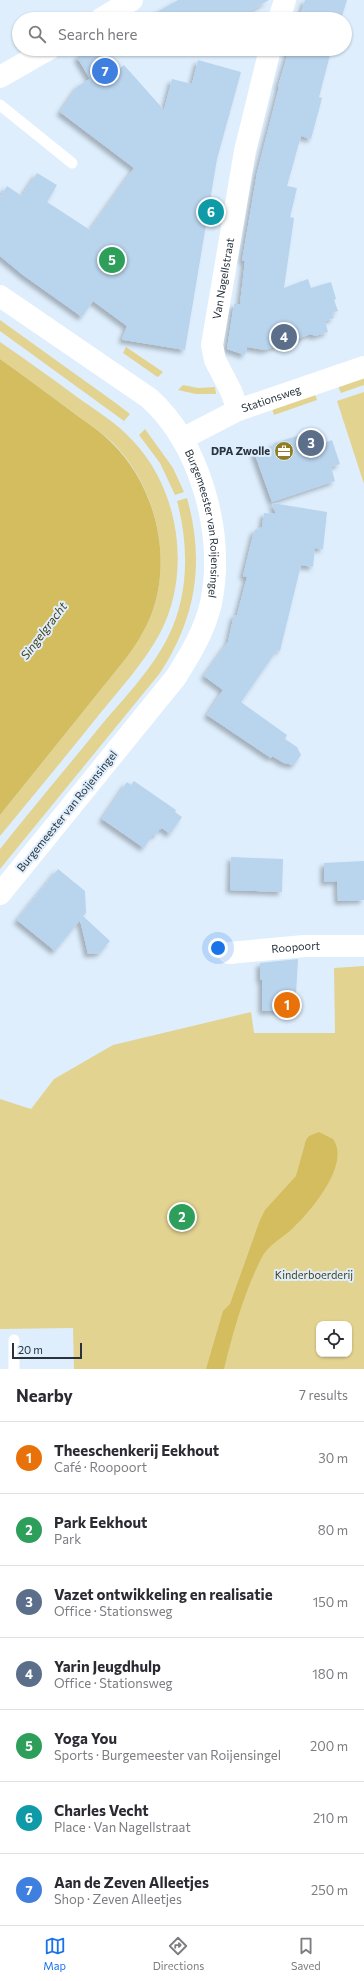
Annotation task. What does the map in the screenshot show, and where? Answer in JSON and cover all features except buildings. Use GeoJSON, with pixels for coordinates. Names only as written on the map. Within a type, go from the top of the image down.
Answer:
{"type":"FeatureCollection","features":[{"type":"Feature","properties":{"kind":"street"},"geometry":{"type":"LineString","coordinates":[[112,12],[132,0]]}},
{"type":"Feature","properties":{"kind":"street"},"geometry":{"type":"LineString","coordinates":[[281,12],[285,0]]}},
{"type":"Feature","properties":{"kind":"street"},"geometry":{"type":"LineString","coordinates":[[0,77],[37,56]]}},
{"type":"Feature","properties":{"kind":"street","name":"Van Nagellstraat"},"geometry":{"type":"LineString","coordinates":[[238,410],[231,391],[215,360],[212,345],[242,164],[268,56]]}},
{"type":"Feature","properties":{"kind":"street","name":"Burgemeester van Roijensingel"},"geometry":{"type":"LineString","coordinates":[[0,296],[149,398],[168,417],[182,439],[203,485],[212,529],[215,566],[214,585],[210,604],[193,650],[164,693],[0,894]]}},
{"type":"Feature","properties":{"kind":"street","name":"Stationsweg"},"geometry":{"type":"LineString","coordinates":[[182,439],[238,410],[364,367]]}},
{"type":"Feature","properties":{"kind":"street","name":"Roopoort"},"geometry":{"type":"LineString","coordinates":[[229,953],[304,946],[364,946]]}},
{"type":"Feature","properties":{"kind":"lane"},"geometry":{"type":"LineString","coordinates":[[0,105],[72,163]]}},
{"type":"Feature","properties":{"kind":"lane"},"geometry":{"type":"LineString","coordinates":[[14,1340],[14,1369]]}},
{"type":"Feature","properties":{"kind":"green space"},"geometry":{"type":"Polygon","coordinates":[[[0,320],[130,414],[124,421],[0,331],[0,320]]]}},
{"type":"Feature","properties":{"kind":"green space"},"geometry":{"type":"Polygon","coordinates":[[[0,342],[107,418],[134,442],[150,462],[162,484],[171,509],[176,534],[178,560],[175,586],[169,611],[153,646],[130,677],[0,836],[0,815],[127,657],[140,638],[150,618],[157,595],[160,572],[160,548],[150,501],[140,480],[127,460],[112,442],[102,434],[0,359],[0,342]]]}},
{"type":"Feature","properties":{"kind":"green space"},"geometry":{"type":"Polygon","coordinates":[[[126,347],[163,372],[158,377],[156,376],[123,353],[126,347]]]}},
{"type":"Feature","properties":{"kind":"green space"},"geometry":{"type":"Polygon","coordinates":[[[364,377],[364,385],[341,393],[338,386],[364,377]]]}},
{"type":"Feature","properties":{"kind":"green space"},"geometry":{"type":"Polygon","coordinates":[[[183,385],[198,388],[215,387],[216,394],[196,394],[178,390],[183,385]]]}},
{"type":"Feature","properties":{"kind":"green space"},"geometry":{"type":"Polygon","coordinates":[[[364,392],[364,484],[337,401],[364,392]]]}},
{"type":"Feature","properties":{"kind":"green space"},"geometry":{"type":"Polygon","coordinates":[[[315,394],[317,400],[274,415],[272,408],[315,394]]]}},
{"type":"Feature","properties":{"kind":"green space"},"geometry":{"type":"Polygon","coordinates":[[[145,429],[173,468],[184,492],[175,495],[160,463],[139,435],[145,429]]]}},
{"type":"Feature","properties":{"kind":"green space"},"geometry":{"type":"Polygon","coordinates":[[[187,498],[195,545],[196,567],[194,589],[182,631],[172,652],[160,673],[0,869],[0,849],[134,687],[161,650],[168,637],[180,604],[185,570],[184,535],[177,501],[187,498]]]}},
{"type":"Feature","properties":{"kind":"green space","name":"Kinderboerderij"},"geometry":{"type":"Polygon","coordinates":[[[364,966],[364,1369],[74,1369],[73,1328],[0,1329],[0,1099],[31,1109],[54,1079],[113,1045],[251,1012],[254,1033],[335,1033],[334,968],[364,966]]]}},
{"type":"Feature","properties":{"kind":"water","name":"Singelgracht"},"geometry":{"type":"Polygon","coordinates":[[[0,359],[102,434],[127,460],[149,501],[156,524],[160,548],[160,572],[157,595],[150,618],[134,648],[0,815],[0,359]]]}},
{"type":"Feature","properties":{"kind":"water"},"geometry":{"type":"Polygon","coordinates":[[[319,1132],[333,1139],[337,1149],[337,1161],[333,1174],[318,1199],[301,1220],[264,1254],[244,1299],[224,1369],[206,1369],[223,1311],[230,1304],[260,1220],[265,1210],[296,1176],[306,1140],[309,1136],[319,1132]]]}},
{"type":"Feature","properties":{"kind":"place","name":"Aan de Zeven Alleetjes"},"geometry":{"type":"Point","coordinates":[105,71]}},
{"type":"Feature","properties":{"kind":"place","name":"Charles Vecht"},"geometry":{"type":"Point","coordinates":[211,212]}},
{"type":"Feature","properties":{"kind":"place","name":"Yoga You"},"geometry":{"type":"Point","coordinates":[112,260]}},
{"type":"Feature","properties":{"kind":"place","name":"Yarin Jeugdhulp"},"geometry":{"type":"Point","coordinates":[284,337]}},
{"type":"Feature","properties":{"kind":"place","name":"Vazet ontwikkeling en realisatie"},"geometry":{"type":"Point","coordinates":[311,443]}},
{"type":"Feature","properties":{"kind":"place","name":"DPA Zwolle"},"geometry":{"type":"Point","coordinates":[284,451]}},
{"type":"Feature","properties":{"kind":"place","name":"Theeschenkerij Eekhout"},"geometry":{"type":"Point","coordinates":[287,1005]}},
{"type":"Feature","properties":{"kind":"place","name":"Park Eekhout"},"geometry":{"type":"Point","coordinates":[182,1217]}}]}
